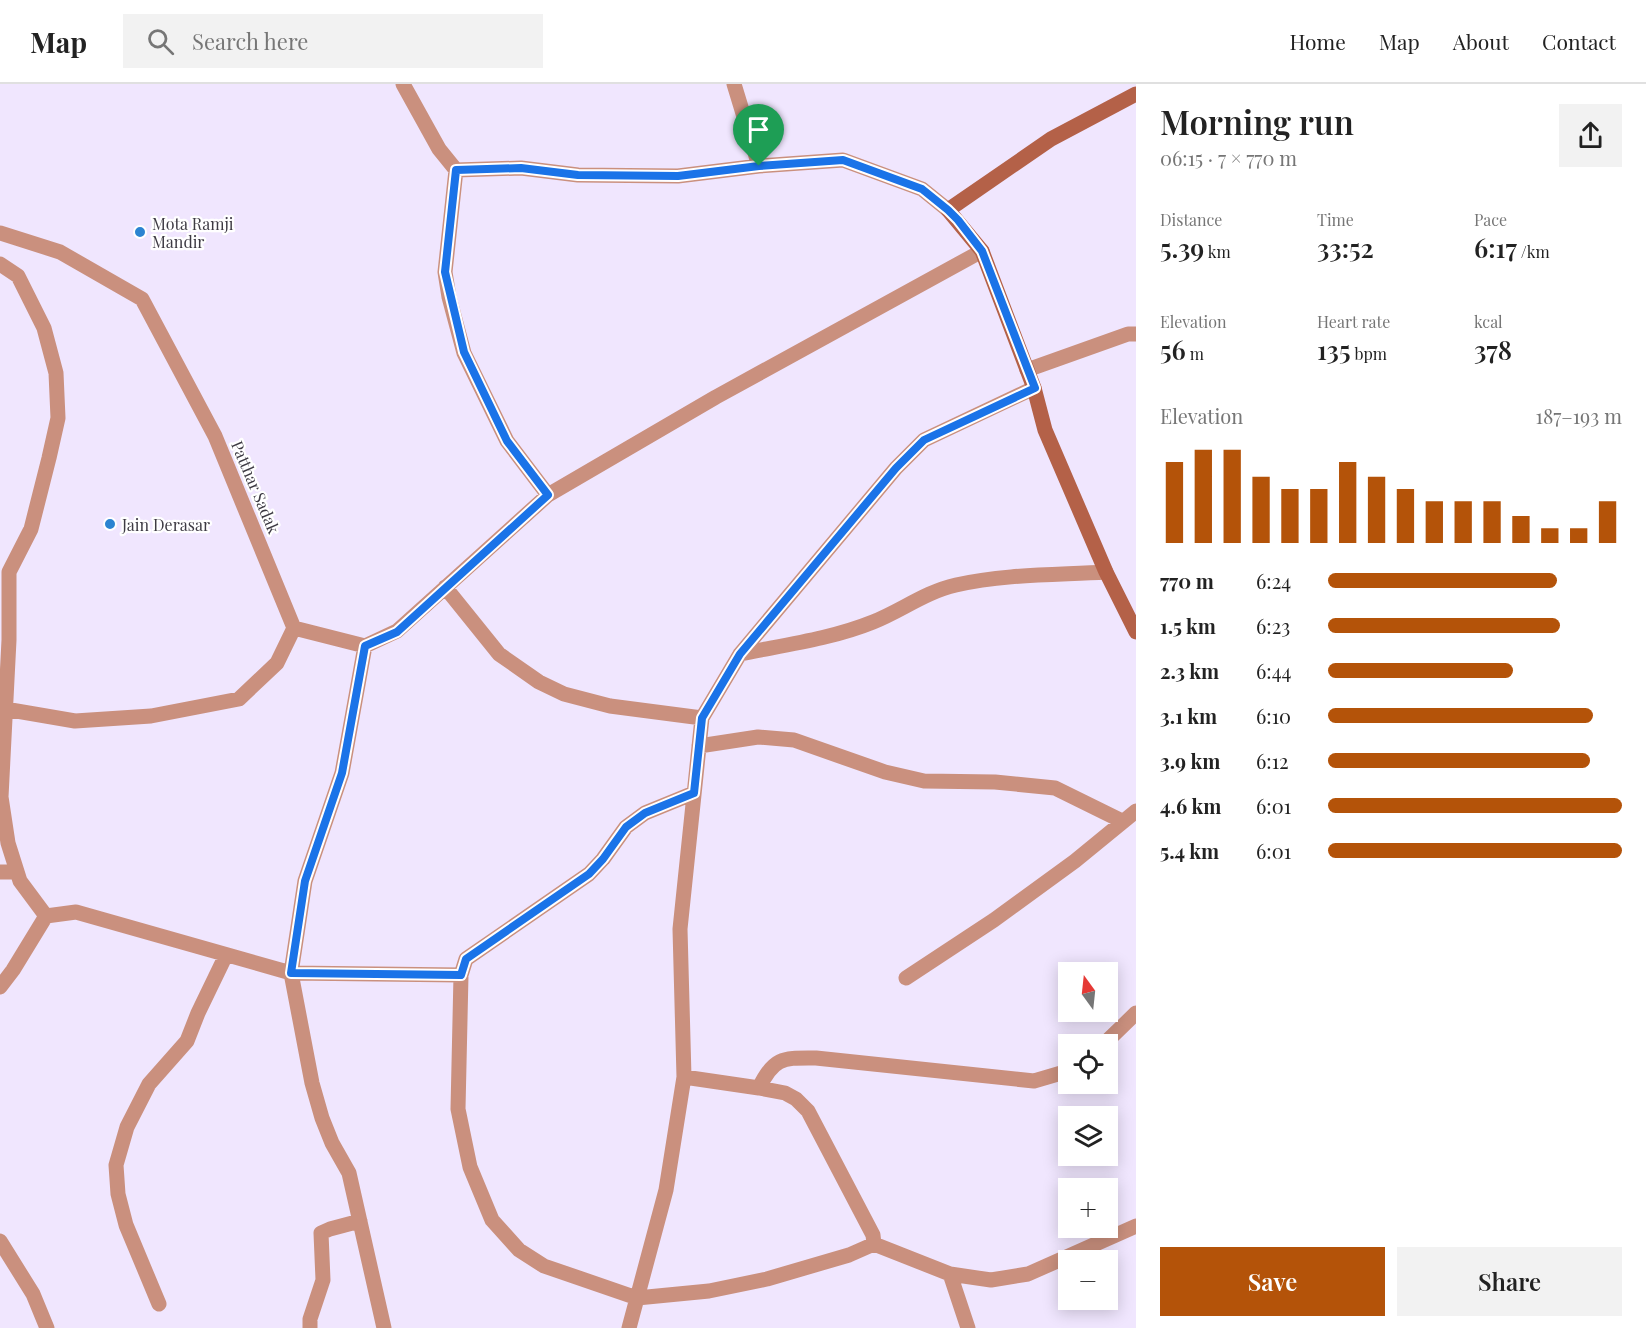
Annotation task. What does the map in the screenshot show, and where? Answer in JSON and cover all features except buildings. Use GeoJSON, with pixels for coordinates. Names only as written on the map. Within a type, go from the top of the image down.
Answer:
{"type":"FeatureCollection","features":[{"type":"Feature","properties":{"kind":"street"},"geometry":{"type":"LineString","coordinates":[[403,84],[439,149],[456,170],[445,272],[464,352],[507,441],[548,495]]}},
{"type":"Feature","properties":{"kind":"street"},"geometry":{"type":"LineString","coordinates":[[734,84],[759,166]]}},
{"type":"Feature","properties":{"kind":"street"},"geometry":{"type":"LineString","coordinates":[[948,210],[1051,139],[1136,94]]}},
{"type":"Feature","properties":{"kind":"street"},"geometry":{"type":"LineString","coordinates":[[456,170],[521,168],[578,175],[678,176],[759,166],[843,160],[922,189],[948,210],[982,251],[1035,388],[1045,430],[1106,572],[1136,632]]}},
{"type":"Feature","properties":{"kind":"street","name":"Patthar Sadak"},"geometry":{"type":"LineString","coordinates":[[0,233],[60,252],[142,299],[215,436],[294,628]]}},
{"type":"Feature","properties":{"kind":"street"},"geometry":{"type":"LineString","coordinates":[[5,709],[75,721],[151,716],[239,699],[277,663],[294,628],[365,646],[397,632],[548,495],[716,397],[982,251]]}},
{"type":"Feature","properties":{"kind":"street"},"geometry":{"type":"LineString","coordinates":[[0,264],[18,276],[44,328],[56,373],[58,418],[31,529],[5,570],[5,709],[1,797],[8,843],[20,881],[46,916]]}},
{"type":"Feature","properties":{"kind":"street"},"geometry":{"type":"LineString","coordinates":[[1028,370],[1128,334],[1136,334]]}},
{"type":"Feature","properties":{"kind":"street"},"geometry":{"type":"LineString","coordinates":[[629,1328],[666,1190],[684,1077],[680,929],[702,718],[740,654],[896,468],[924,440],[1035,388]]}},
{"type":"Feature","properties":{"kind":"street"},"geometry":{"type":"LineString","coordinates":[[740,654],[838,634],[873,622],[921,597],[955,585],[1106,572]]}},
{"type":"Feature","properties":{"kind":"street"},"geometry":{"type":"LineString","coordinates":[[445,587],[499,654],[539,682],[564,694],[610,706],[702,718]]}},
{"type":"Feature","properties":{"kind":"street"},"geometry":{"type":"LineString","coordinates":[[365,646],[342,773],[305,881],[291,973],[312,1083],[332,1143],[349,1173],[384,1328]]}},
{"type":"Feature","properties":{"kind":"street"},"geometry":{"type":"LineString","coordinates":[[699,746],[758,737],[794,740],[885,772],[924,781],[995,782],[1055,788],[1122,821]]}},
{"type":"Feature","properties":{"kind":"street"},"geometry":{"type":"LineString","coordinates":[[694,793],[645,813],[626,827],[589,874],[466,959],[461,975],[458,1109],[470,1167],[492,1220],[519,1250],[544,1266],[637,1299],[709,1291],[767,1280],[840,1258],[874,1244],[950,1274],[992,1280],[1028,1274],[1136,1226]]}},
{"type":"Feature","properties":{"kind":"street"},"geometry":{"type":"LineString","coordinates":[[906,978],[994,920],[1066,868],[1136,811]]}},
{"type":"Feature","properties":{"kind":"street"},"geometry":{"type":"LineString","coordinates":[[0,872],[17,872]]}},
{"type":"Feature","properties":{"kind":"street"},"geometry":{"type":"LineString","coordinates":[[46,916],[76,912],[291,973],[461,975]]}},
{"type":"Feature","properties":{"kind":"street"},"geometry":{"type":"LineString","coordinates":[[0,987],[14,970],[46,916]]}},
{"type":"Feature","properties":{"kind":"street"},"geometry":{"type":"LineString","coordinates":[[159,1304],[126,1225],[118,1194],[116,1165],[127,1127],[149,1084],[187,1041],[226,955]]}},
{"type":"Feature","properties":{"kind":"street"},"geometry":{"type":"LineString","coordinates":[[1114,1034],[1136,1013]]}},
{"type":"Feature","properties":{"kind":"street"},"geometry":{"type":"LineString","coordinates":[[759,1088],[767,1070],[779,1061],[794,1058],[816,1058],[1034,1081],[1058,1074]]}},
{"type":"Feature","properties":{"kind":"street"},"geometry":{"type":"LineString","coordinates":[[684,1077],[785,1093],[796,1099],[808,1111],[873,1235],[874,1244]]}},
{"type":"Feature","properties":{"kind":"street"},"geometry":{"type":"LineString","coordinates":[[310,1328],[310,1319],[323,1280],[321,1233],[360,1221]]}},
{"type":"Feature","properties":{"kind":"street"},"geometry":{"type":"LineString","coordinates":[[0,1241],[33,1294],[47,1328]]}},
{"type":"Feature","properties":{"kind":"street"},"geometry":{"type":"LineString","coordinates":[[950,1274],[968,1328]]}},
{"type":"Feature","properties":{"kind":"place","name":"Mota Ramji Mandir"},"geometry":{"type":"Point","coordinates":[140,232]}},
{"type":"Feature","properties":{"kind":"place","name":"Jain Derasar"},"geometry":{"type":"Point","coordinates":[110,524]}},
{"type":"Feature","properties":{"kind":"route"},"geometry":{"type":"LineString","coordinates":[[843,160],[922,189],[958,220],[982,251],[1035,388],[924,440],[896,468],[740,654],[702,718],[694,793],[645,813],[626,827],[589,874],[476,951],[466,959],[461,975],[291,973],[305,881],[342,773],[365,646],[397,632],[548,495],[507,441],[464,352],[449,297],[445,272],[456,170],[521,168],[578,175],[678,176],[759,166],[843,160]]}}]}
